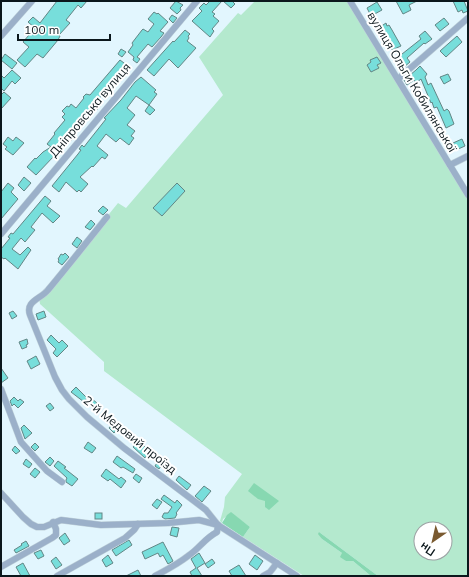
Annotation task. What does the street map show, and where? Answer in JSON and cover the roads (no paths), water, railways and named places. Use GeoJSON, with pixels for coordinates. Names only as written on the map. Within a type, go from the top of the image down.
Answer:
{"type":"FeatureCollection","features":[{"type":"Feature","properties":{"kind":"street"},"geometry":{"type":"LineString","coordinates":[[1,36],[32,1]]}},
{"type":"Feature","properties":{"kind":"street","name":"Дніпровська вулиця"},"geometry":{"type":"LineString","coordinates":[[1,234],[197,1]]}},
{"type":"Feature","properties":{"kind":"street","name":"вулиця Ольги Кобилянської"},"geometry":{"type":"LineString","coordinates":[[350,1],[468,195]]}},
{"type":"Feature","properties":{"kind":"street"},"geometry":{"type":"LineString","coordinates":[[398,79],[468,18]]}},
{"type":"Feature","properties":{"kind":"street"},"geometry":{"type":"LineString","coordinates":[[450,165],[468,156]]}},
{"type":"Feature","properties":{"kind":"street","name":"2-й Медовий проїзд"},"geometry":{"type":"LineString","coordinates":[[107,217],[46,292],[32,302],[29,308],[30,315],[55,377],[69,399],[87,417],[124,448],[206,510],[218,525],[297,576]]}},
{"type":"Feature","properties":{"kind":"street"},"geometry":{"type":"LineString","coordinates":[[1,389],[20,442],[47,471],[62,482]]}},
{"type":"Feature","properties":{"kind":"street"},"geometry":{"type":"LineString","coordinates":[[1,493],[31,524],[37,527],[61,520],[101,525],[168,523],[199,520],[218,525],[217,532],[206,539],[200,547],[187,557],[155,576]]}},
{"type":"Feature","properties":{"kind":"street"},"geometry":{"type":"LineString","coordinates":[[1,567],[52,538],[56,534],[56,529],[53,522]]}},
{"type":"Feature","properties":{"kind":"street"},"geometry":{"type":"LineString","coordinates":[[57,576],[125,538],[138,524]]}},
{"type":"Feature","properties":{"kind":"street"},"geometry":{"type":"LineString","coordinates":[[263,576],[270,572],[277,563]]}}]}
